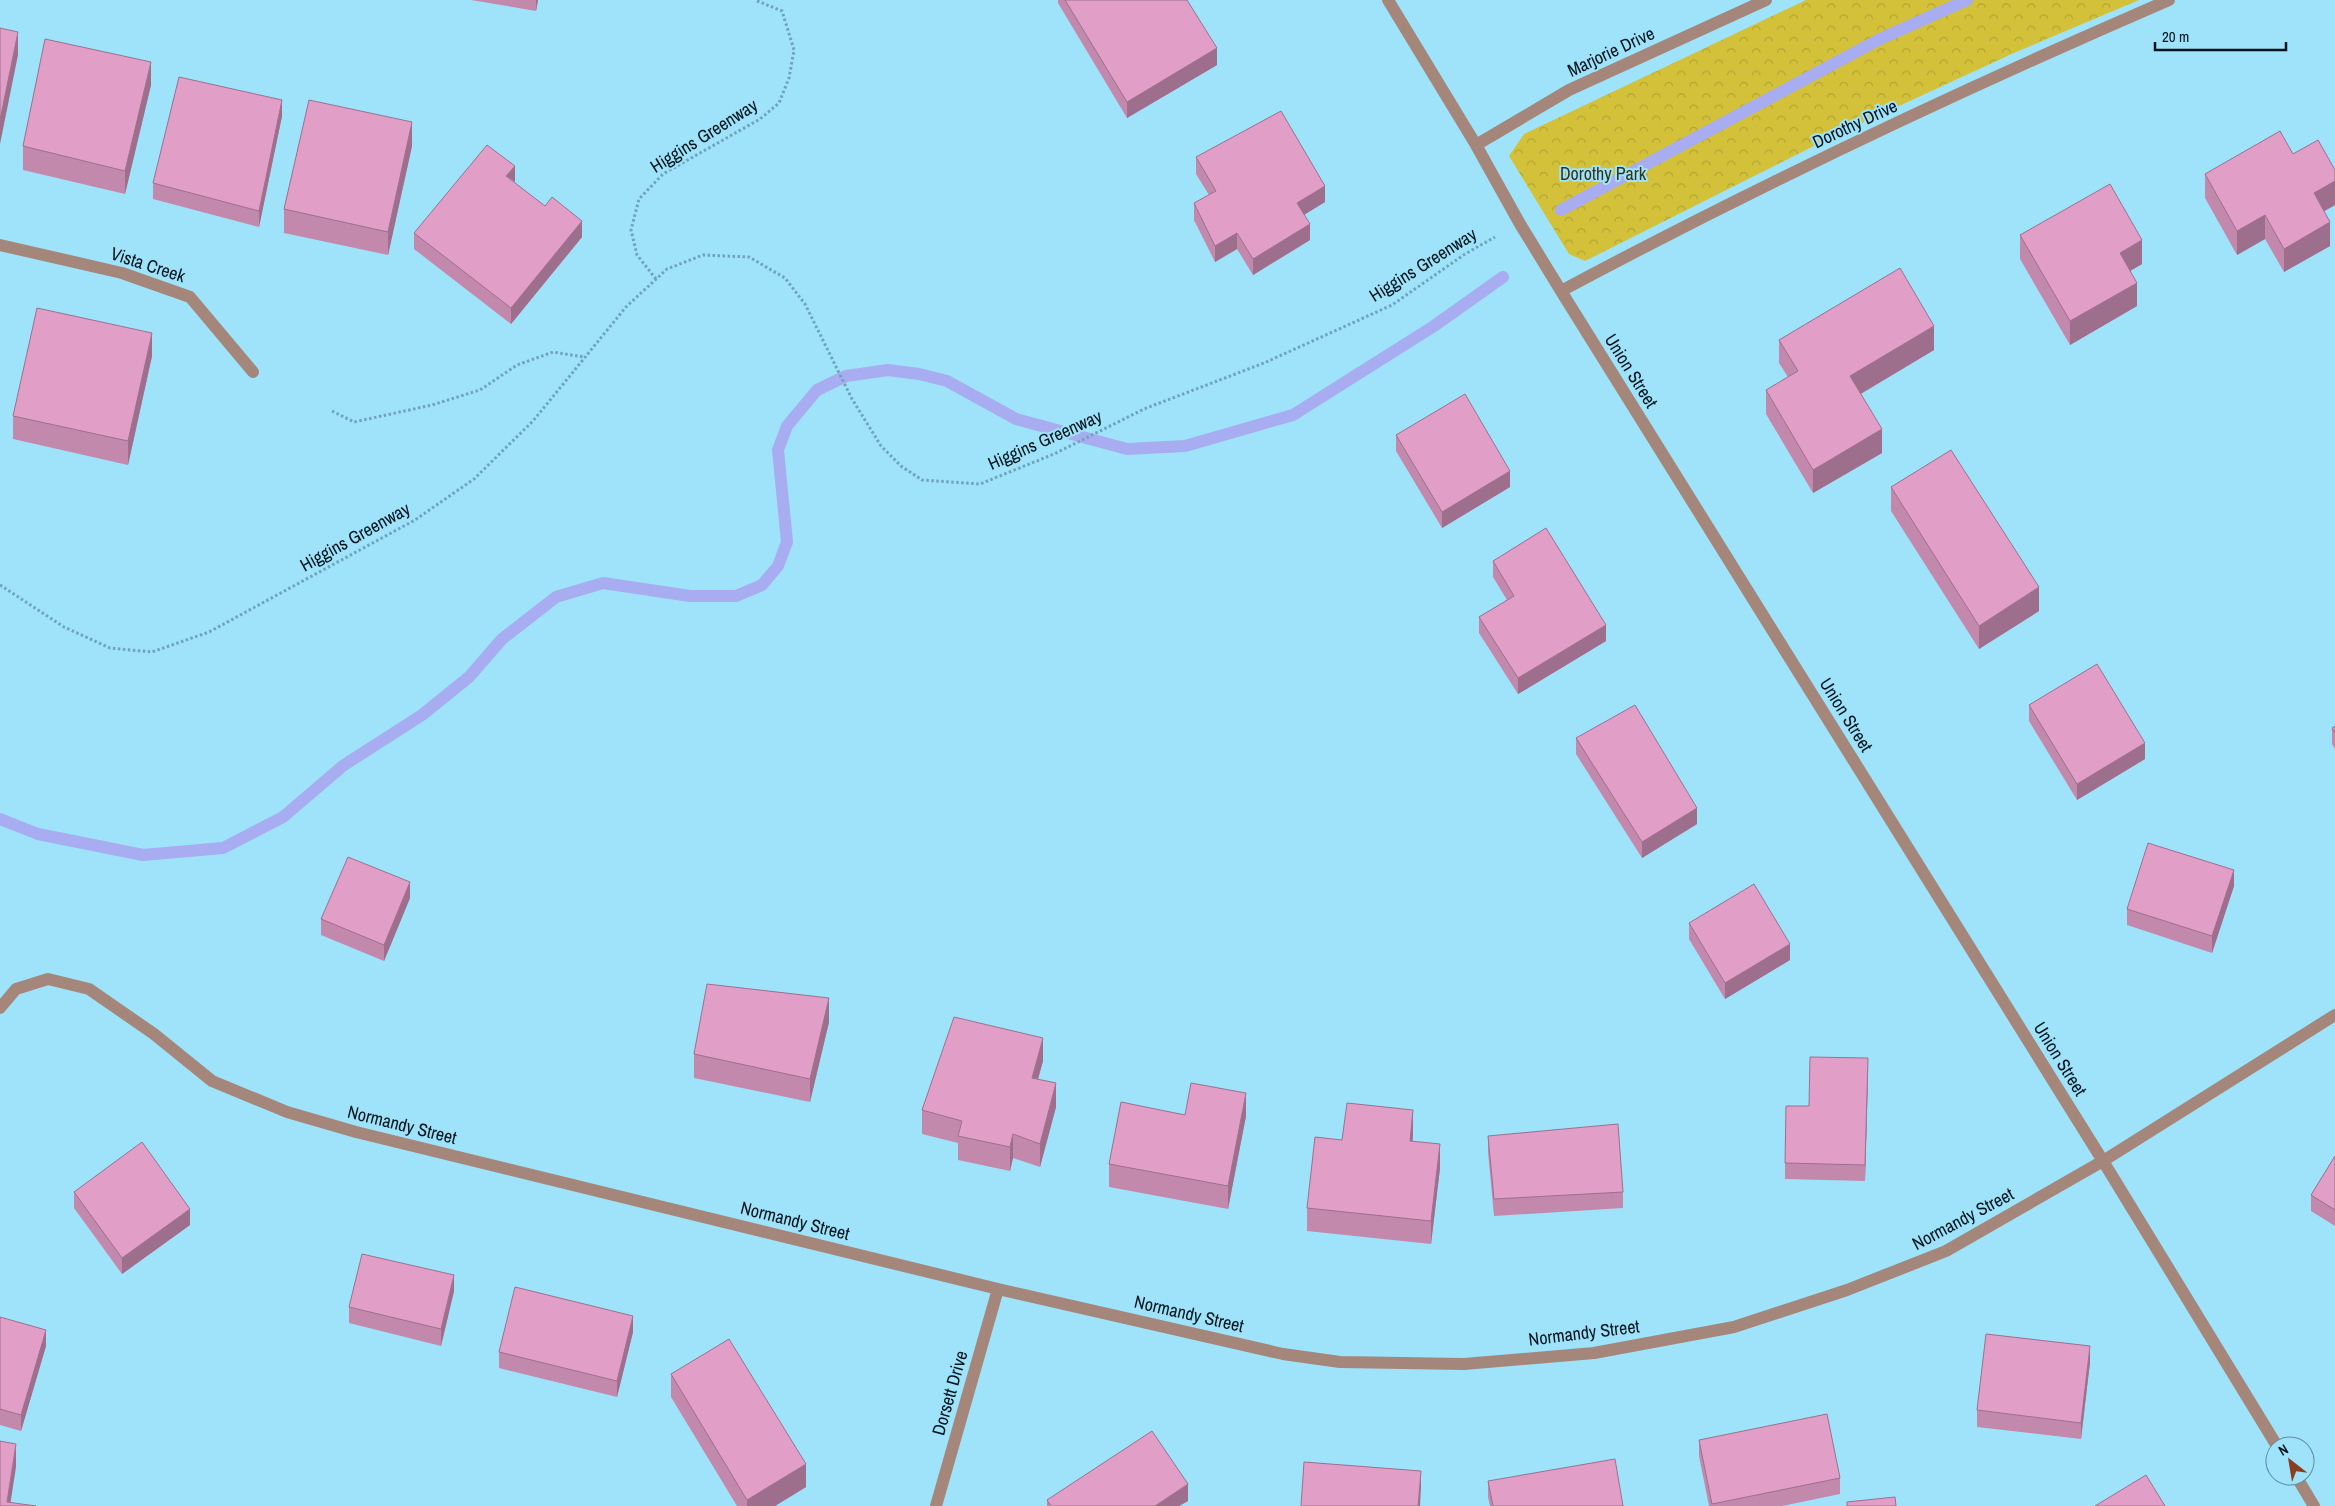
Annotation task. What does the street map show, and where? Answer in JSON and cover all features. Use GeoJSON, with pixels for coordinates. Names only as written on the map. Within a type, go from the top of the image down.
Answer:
{"type":"FeatureCollection","features":[{"type":"Feature","properties":{"kind":"street","name":"Union Street"},"geometry":{"type":"LineString","coordinates":[[1388,0],[1476,145],[1520,224],[1561,291],[2103,1161],[2272,1436]]}},
{"type":"Feature","properties":{"kind":"street","name":"Marjorie Drive"},"geometry":{"type":"LineString","coordinates":[[1476,145],[1569,90],[1766,0]]}},
{"type":"Feature","properties":{"kind":"street","name":"Dorothy Drive"},"geometry":{"type":"LineString","coordinates":[[1561,291],[1808,165],[2048,52],[2169,0]]}},
{"type":"Feature","properties":{"kind":"street","name":"Vista Creek"},"geometry":{"type":"LineString","coordinates":[[0,245],[122,273],[190,297],[253,372]]}},
{"type":"Feature","properties":{"kind":"street","name":"Normandy Street"},"geometry":{"type":"LineString","coordinates":[[0,1008],[16,989],[48,979],[89,990],[154,1034],[212,1082],[287,1112],[356,1132],[998,1289],[1283,1354],[1340,1362],[1464,1364],[1594,1352],[1734,1327],[1848,1290],[1946,1251],[2103,1161],[2335,1015]]}},
{"type":"Feature","properties":{"kind":"street","name":"Dorsett Drive"},"geometry":{"type":"LineString","coordinates":[[936,1506],[998,1289]]}},
{"type":"Feature","properties":{"kind":"street"},"geometry":{"type":"LineString","coordinates":[[2302,1486],[2314,1506]]}},
{"type":"Feature","properties":{"kind":"path","name":"Higgins Greenway"},"geometry":{"type":"LineString","coordinates":[[656,279],[637,255],[631,230],[639,199],[663,174],[760,119],[779,103],[789,78],[794,50],[782,11],[755,0]]}},
{"type":"Feature","properties":{"kind":"path","name":"Higgins Greenway"},"geometry":{"type":"LineString","coordinates":[[0,585],[64,627],[110,648],[152,652],[210,632],[415,520],[474,479],[533,421],[626,307],[667,268],[703,255],[750,257],[785,278],[805,304],[852,398],[881,446],[901,466],[922,480],[980,484],[1054,454],[1144,409],[1264,363],[1392,305],[1465,254],[1520,224]]}},
{"type":"Feature","properties":{"kind":"path"},"geometry":{"type":"LineString","coordinates":[[332,411],[354,422],[432,406],[480,390],[517,365],[553,352],[585,357]]}},
{"type":"Feature","properties":{"kind":"green space","name":"Dorothy Park"},"geometry":{"type":"Polygon","coordinates":[[[1806,0],[2139,0],[2016,52],[1834,136],[1585,261],[1569,254],[1509,156],[1524,134],[1806,0]]]}},
{"type":"Feature","properties":{"kind":"building"},"geometry":{"type":"Polygon","coordinates":[[[1065,0],[1187,0],[1217,48],[1127,102],[1065,0]]]}},
{"type":"Feature","properties":{"kind":"building"},"geometry":{"type":"Polygon","coordinates":[[[0,28],[18,32],[0,120],[0,28]]]}},
{"type":"Feature","properties":{"kind":"building"},"geometry":{"type":"Polygon","coordinates":[[[45,39],[151,62],[125,171],[23,146],[45,39]]]}},
{"type":"Feature","properties":{"kind":"building"},"geometry":{"type":"Polygon","coordinates":[[[179,77],[282,100],[259,211],[153,183],[179,77]]]}},
{"type":"Feature","properties":{"kind":"building"},"geometry":{"type":"Polygon","coordinates":[[[309,100],[412,122],[388,232],[284,209],[309,100]]]}},
{"type":"Feature","properties":{"kind":"building"},"geometry":{"type":"Polygon","coordinates":[[[1281,111],[1325,186],[1297,203],[1310,224],[1253,259],[1237,233],[1215,246],[1194,203],[1216,191],[1196,157],[1281,111]]]}},
{"type":"Feature","properties":{"kind":"building"},"geometry":{"type":"Polygon","coordinates":[[[2280,131],[2293,154],[2318,140],[2335,170],[2335,181],[2314,193],[2330,222],[2284,249],[2265,215],[2237,231],[2205,174],[2280,131]]]}},
{"type":"Feature","properties":{"kind":"building"},"geometry":{"type":"Polygon","coordinates":[[[487,145],[515,166],[506,176],[545,206],[552,197],[582,221],[511,308],[414,233],[487,145]]]}},
{"type":"Feature","properties":{"kind":"building"},"geometry":{"type":"Polygon","coordinates":[[[2110,184],[2142,240],[2120,253],[2137,283],[2070,321],[2020,235],[2110,184]]]}},
{"type":"Feature","properties":{"kind":"building"},"geometry":{"type":"Polygon","coordinates":[[[1900,268],[1934,326],[1850,376],[1882,429],[1813,470],[1766,390],[1798,371],[1779,340],[1900,268]]]}},
{"type":"Feature","properties":{"kind":"building"},"geometry":{"type":"Polygon","coordinates":[[[37,308],[152,333],[128,441],[13,416],[37,308]]]}},
{"type":"Feature","properties":{"kind":"building"},"geometry":{"type":"Polygon","coordinates":[[[1465,394],[1510,471],[1442,512],[1396,435],[1465,394]]]}},
{"type":"Feature","properties":{"kind":"building"},"geometry":{"type":"Polygon","coordinates":[[[1951,450],[2039,587],[1979,626],[1891,487],[1951,450]]]}},
{"type":"Feature","properties":{"kind":"building"},"geometry":{"type":"Polygon","coordinates":[[[1546,528],[1606,625],[1518,678],[1479,617],[1514,596],[1493,561],[1546,528]]]}},
{"type":"Feature","properties":{"kind":"building"},"geometry":{"type":"Polygon","coordinates":[[[2097,664],[2145,743],[2077,784],[2029,705],[2097,664]]]}},
{"type":"Feature","properties":{"kind":"building"},"geometry":{"type":"Polygon","coordinates":[[[1635,705],[1697,808],[1642,842],[1576,738],[1635,705]]]}},
{"type":"Feature","properties":{"kind":"building"},"geometry":{"type":"Polygon","coordinates":[[[2148,843],[2234,870],[2212,936],[2127,909],[2148,843]]]}},
{"type":"Feature","properties":{"kind":"building"},"geometry":{"type":"Polygon","coordinates":[[[348,857],[410,882],[384,945],[321,919],[348,857]]]}},
{"type":"Feature","properties":{"kind":"building"},"geometry":{"type":"Polygon","coordinates":[[[1754,884],[1790,944],[1725,983],[1689,923],[1754,884]]]}},
{"type":"Feature","properties":{"kind":"building"},"geometry":{"type":"Polygon","coordinates":[[[707,984],[829,998],[810,1079],[694,1054],[707,984]]]}},
{"type":"Feature","properties":{"kind":"building"},"geometry":{"type":"Polygon","coordinates":[[[954,1017],[1043,1038],[1032,1078],[1056,1083],[1040,1144],[1013,1134],[1010,1147],[958,1136],[962,1121],[922,1110],[954,1017]]]}},
{"type":"Feature","properties":{"kind":"building"},"geometry":{"type":"Polygon","coordinates":[[[1810,1057],[1868,1058],[1865,1165],[1785,1163],[1786,1106],[1809,1106],[1810,1057]]]}},
{"type":"Feature","properties":{"kind":"building"},"geometry":{"type":"Polygon","coordinates":[[[1191,1083],[1246,1093],[1228,1186],[1109,1164],[1121,1102],[1185,1115],[1191,1083]]]}},
{"type":"Feature","properties":{"kind":"building"},"geometry":{"type":"Polygon","coordinates":[[[1347,1103],[1413,1110],[1410,1141],[1440,1144],[1431,1221],[1307,1208],[1315,1137],[1342,1140],[1347,1103]]]}},
{"type":"Feature","properties":{"kind":"building"},"geometry":{"type":"Polygon","coordinates":[[[1618,1124],[1623,1192],[1494,1199],[1488,1136],[1618,1124]]]}},
{"type":"Feature","properties":{"kind":"building"},"geometry":{"type":"Polygon","coordinates":[[[142,1142],[190,1209],[122,1258],[74,1192],[142,1142]]]}},
{"type":"Feature","properties":{"kind":"building"},"geometry":{"type":"Polygon","coordinates":[[[2335,1156],[2335,1210],[2311,1195],[2335,1156]]]}},
{"type":"Feature","properties":{"kind":"building"},"geometry":{"type":"Polygon","coordinates":[[[362,1254],[454,1275],[441,1329],[349,1307],[362,1254]]]}},
{"type":"Feature","properties":{"kind":"building"},"geometry":{"type":"Polygon","coordinates":[[[515,1287],[633,1316],[617,1381],[499,1352],[515,1287]]]}},
{"type":"Feature","properties":{"kind":"building"},"geometry":{"type":"Polygon","coordinates":[[[0,1317],[46,1330],[21,1415],[0,1409],[0,1317]]]}},
{"type":"Feature","properties":{"kind":"building"},"geometry":{"type":"Polygon","coordinates":[[[1986,1334],[2090,1346],[2081,1423],[1977,1410],[1986,1334]]]}},
{"type":"Feature","properties":{"kind":"building"},"geometry":{"type":"Polygon","coordinates":[[[729,1339],[806,1464],[747,1500],[671,1374],[729,1339]]]}},
{"type":"Feature","properties":{"kind":"building"},"geometry":{"type":"Polygon","coordinates":[[[1827,1414],[1840,1478],[1712,1504],[1699,1440],[1827,1414]]]}},
{"type":"Feature","properties":{"kind":"building"},"geometry":{"type":"Polygon","coordinates":[[[1152,1431],[1188,1484],[1155,1506],[1051,1506],[1047,1500],[1152,1431]]]}},
{"type":"Feature","properties":{"kind":"building"},"geometry":{"type":"Polygon","coordinates":[[[0,1441],[16,1444],[7,1502],[36,1506],[0,1506],[0,1441]]]}},
{"type":"Feature","properties":{"kind":"building"},"geometry":{"type":"Polygon","coordinates":[[[1615,1459],[1623,1506],[1493,1506],[1488,1481],[1615,1459]]]}},
{"type":"Feature","properties":{"kind":"building"},"geometry":{"type":"Polygon","coordinates":[[[1304,1462],[1421,1471],[1418,1506],[1301,1506],[1304,1462]]]}},
{"type":"Feature","properties":{"kind":"building"},"geometry":{"type":"Polygon","coordinates":[[[2146,1475],[2165,1506],[2095,1506],[2146,1475]]]}},
{"type":"Feature","properties":{"kind":"building"},"geometry":{"type":"Polygon","coordinates":[[[1895,1497],[1896,1506],[1847,1506],[1847,1502],[1895,1497]]]}},
{"type":"Feature","properties":{"kind":"waterway"},"geometry":{"type":"LineString","coordinates":[[1561,210],[1880,39],[1967,0]]}},
{"type":"Feature","properties":{"kind":"waterway"},"geometry":{"type":"LineString","coordinates":[[0,819],[38,834],[143,855],[223,848],[283,817],[344,765],[422,715],[469,677],[502,639],[556,597],[603,583],[690,596],[736,596],[762,585],[778,566],[787,542],[778,450],[787,426],[817,390],[846,376],[888,370],[919,374],[947,381],[1016,419],[1127,449],[1185,446],[1293,415],[1434,326],[1503,277]]}}]}
